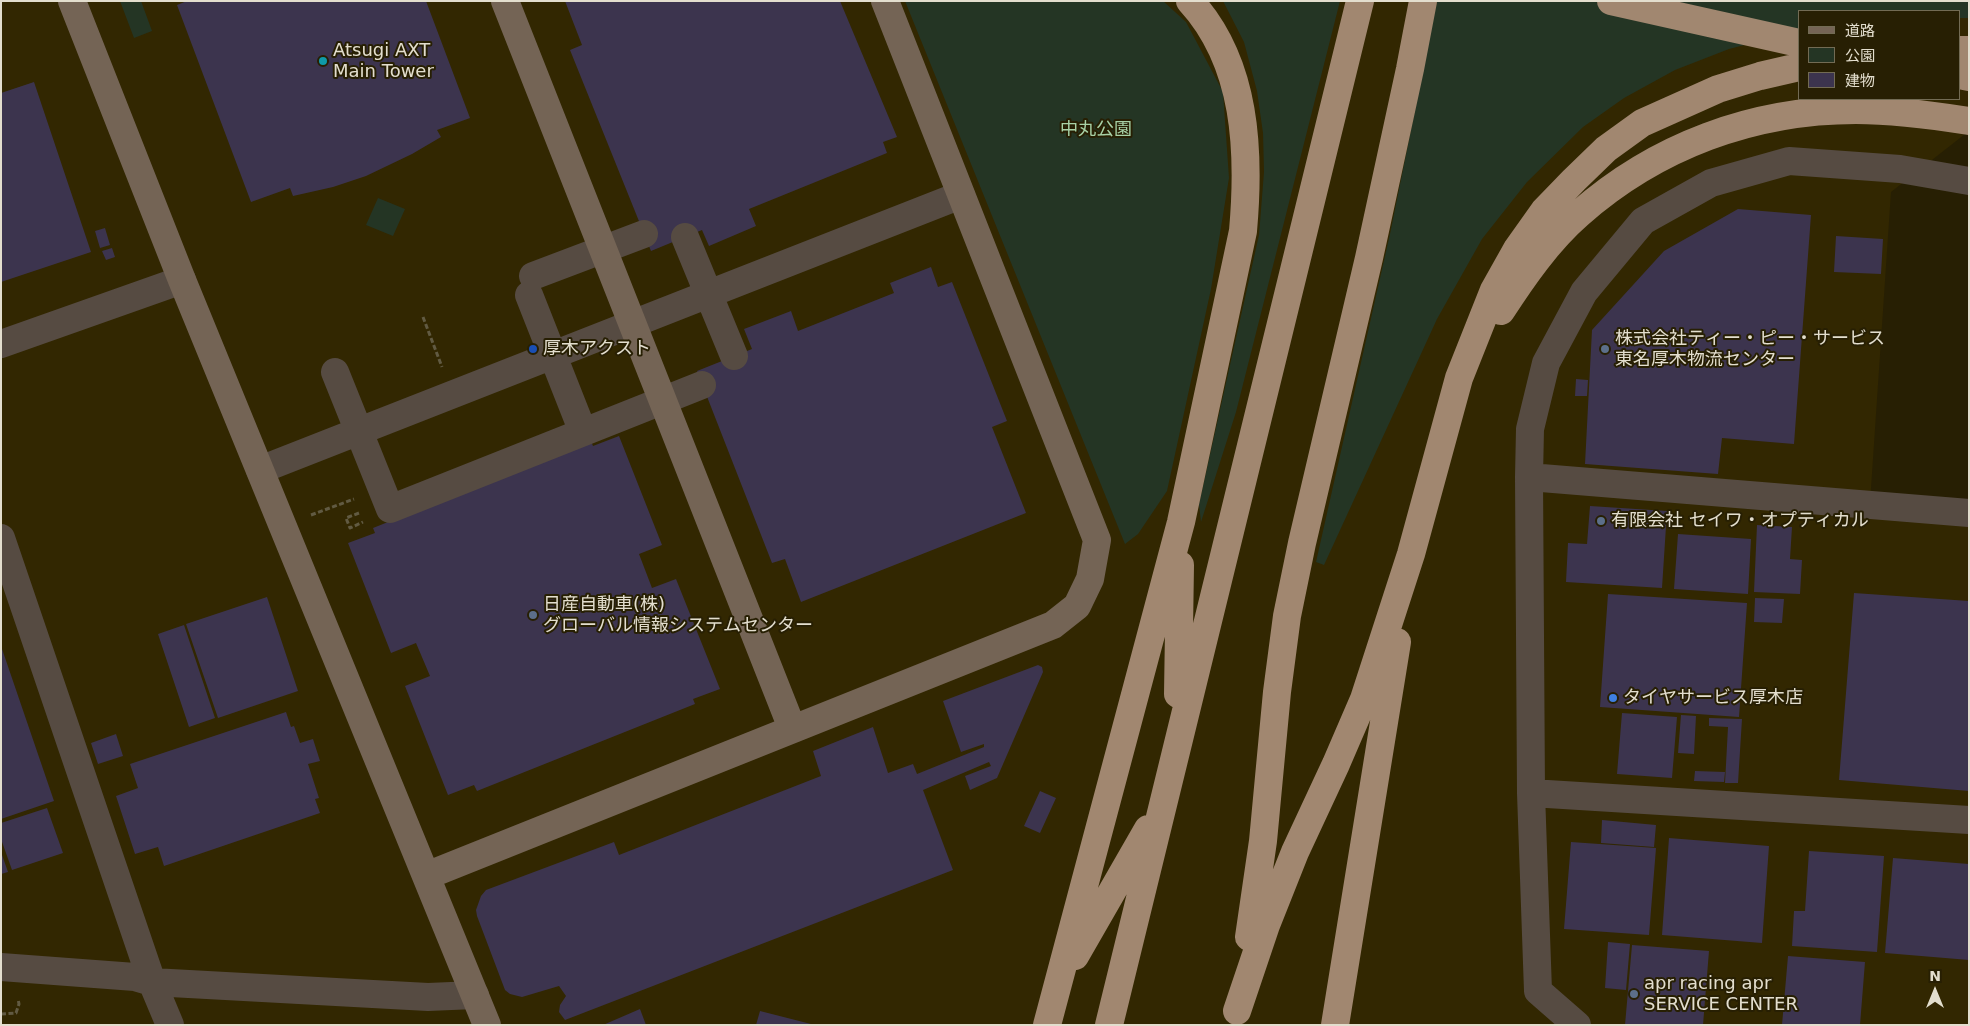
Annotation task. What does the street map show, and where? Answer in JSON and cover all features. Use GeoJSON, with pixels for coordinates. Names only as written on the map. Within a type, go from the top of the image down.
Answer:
{"type":"FeatureCollection","features":[{"type":"Feature","properties":{"kind":"highway"},"geometry":{"type":"LineString","coordinates":[[1047,1025],[1181,522],[1243,231],[1247,190],[1243,114],[1233,79],[1219,44],[1199,11],[1190,1]]}},
{"type":"Feature","properties":{"kind":"highway"},"geometry":{"type":"LineString","coordinates":[[1109,1025],[1360,1]]}},
{"type":"Feature","properties":{"kind":"highway"},"geometry":{"type":"LineString","coordinates":[[1235,1018],[1263,841],[1277,692],[1287,616],[1302,543],[1372,248],[1423,1]]}},
{"type":"Feature","properties":{"kind":"highway"},"geometry":{"type":"LineString","coordinates":[[1611,1],[1798,43]]}},
{"type":"Feature","properties":{"kind":"highway"},"geometry":{"type":"LineString","coordinates":[[1235,1018],[1266,925],[1295,852],[1364,699],[1411,554],[1459,378],[1494,290],[1522,242],[1544,211],[1568,186],[1606,149],[1642,124],[1718,89],[1760,76],[1798,67]]}},
{"type":"Feature","properties":{"kind":"highway"},"geometry":{"type":"LineString","coordinates":[[1440,444],[1464,381],[1491,328],[1517,286],[1546,248],[1578,215],[1614,186],[1648,163],[1685,145],[1725,130],[1767,119],[1811,113],[1854,110],[1899,112],[1969,121]]}},
{"type":"Feature","properties":{"kind":"highway"},"geometry":{"type":"LineString","coordinates":[[1177,743],[1181,522]]}},
{"type":"Feature","properties":{"kind":"highway"},"geometry":{"type":"LineString","coordinates":[[1335,1025],[1411,554]]}},
{"type":"Feature","properties":{"kind":"highway"},"geometry":{"type":"LineString","coordinates":[[1056,988],[1164,802]]}},
{"type":"Feature","properties":{"kind":"street"},"geometry":{"type":"LineString","coordinates":[[72,1],[182,280],[486,1025]]}},
{"type":"Feature","properties":{"kind":"street"},"geometry":{"type":"LineString","coordinates":[[505,1],[792,728]]}},
{"type":"Feature","properties":{"kind":"street"},"geometry":{"type":"LineString","coordinates":[[426,876],[1053,625],[1077,606],[1090,579],[1097,540],[886,1]]}},
{"type":"Feature","properties":{"kind":"street"},"geometry":{"type":"LineString","coordinates":[[1577,1025],[1538,991],[1532,793],[1529,477],[1530,429],[1546,363],[1584,292],[1643,221],[1711,183],[1789,161],[1900,169],[1969,181]]}},
{"type":"Feature","properties":{"kind":"street"},"geometry":{"type":"LineString","coordinates":[[260,470],[961,195]]}},
{"type":"Feature","properties":{"kind":"street"},"geometry":{"type":"LineString","coordinates":[[584,432],[531,286],[644,234]]}},
{"type":"Feature","properties":{"kind":"street"},"geometry":{"type":"LineString","coordinates":[[685,237],[734,356]]}},
{"type":"Feature","properties":{"kind":"street"},"geometry":{"type":"LineString","coordinates":[[1,344],[182,280]]}},
{"type":"Feature","properties":{"kind":"street"},"geometry":{"type":"LineString","coordinates":[[334,372],[390,509],[423,502],[543,454],[584,432],[702,385]]}},
{"type":"Feature","properties":{"kind":"street"},"geometry":{"type":"LineString","coordinates":[[1529,477],[1969,513]]}},
{"type":"Feature","properties":{"kind":"street"},"geometry":{"type":"LineString","coordinates":[[1,538],[152,982],[170,1025]]}},
{"type":"Feature","properties":{"kind":"street"},"geometry":{"type":"LineString","coordinates":[[1532,793],[1969,820]]}},
{"type":"Feature","properties":{"kind":"street"},"geometry":{"type":"LineString","coordinates":[[1,967],[135,977],[152,982],[428,997],[475,995]]}},
{"type":"Feature","properties":{"kind":"path"},"geometry":{"type":"LineString","coordinates":[[423,317],[445,374]]}},
{"type":"Feature","properties":{"kind":"path"},"geometry":{"type":"LineString","coordinates":[[309,516],[359,497]]}},
{"type":"Feature","properties":{"kind":"path"},"geometry":{"type":"LineString","coordinates":[[1,1014],[16,1013],[19,1004],[14,996]]}},
{"type":"Feature","properties":{"kind":"shaded area"},"geometry":{"type":"Polygon","coordinates":[[[1,1],[1969,1],[1969,131],[1891,192],[1869,518],[1969,525],[1969,1025],[1,1025],[1,1]]]}},
{"type":"Feature","properties":{"kind":"green space"},"geometry":{"type":"Polygon","coordinates":[[[120,1],[141,1],[152,31],[134,38],[120,1]]]}},
{"type":"Feature","properties":{"kind":"green space","name":"中丸公園"},"geometry":{"type":"Polygon","coordinates":[[[905,1],[1163,1],[1186,22],[1223,92],[1229,178],[1211,289],[1167,491],[1138,534],[1125,544],[905,1]]]}},
{"type":"Feature","properties":{"kind":"green space"},"geometry":{"type":"Polygon","coordinates":[[[1223,1],[1340,1],[1236,412],[1201,522],[1199,504],[1259,235],[1264,172],[1263,133],[1257,91],[1244,42],[1223,1]]]}},
{"type":"Feature","properties":{"kind":"green space"},"geometry":{"type":"Polygon","coordinates":[[[1437,1],[1969,1],[1969,18],[1960,18],[1960,10],[1798,10],[1798,31],[1729,49],[1675,70],[1624,98],[1583,127],[1527,182],[1482,239],[1437,319],[1324,565],[1316,562],[1390,234],[1437,1]]]}},
{"type":"Feature","properties":{"kind":"green space"},"geometry":{"type":"Polygon","coordinates":[[[378,198],[405,209],[393,236],[366,225],[378,198]]]}},
{"type":"Feature","properties":{"kind":"building","name":"Atsugi AXT Main Tower"},"geometry":{"type":"Polygon","coordinates":[[[187,1],[426,1],[470,118],[437,130],[441,137],[412,154],[366,176],[333,187],[293,196],[290,188],[251,202],[177,5],[187,1]]]}},
{"type":"Feature","properties":{"kind":"building"},"geometry":{"type":"Polygon","coordinates":[[[565,1],[840,1],[897,137],[883,142],[887,153],[749,209],[756,226],[709,246],[702,230],[651,251],[570,50],[582,45],[565,1]]]}},
{"type":"Feature","properties":{"kind":"building"},"geometry":{"type":"Polygon","coordinates":[[[34,82],[91,252],[1,282],[1,93],[34,82]]]}},
{"type":"Feature","properties":{"kind":"building"},"geometry":{"type":"Polygon","coordinates":[[[1738,209],[1811,215],[1794,444],[1722,438],[1718,474],[1585,464],[1592,330],[1664,251],[1738,209]]]}},
{"type":"Feature","properties":{"kind":"building"},"geometry":{"type":"Polygon","coordinates":[[[105,228],[110,245],[100,248],[95,231],[105,228]]]}},
{"type":"Feature","properties":{"kind":"building"},"geometry":{"type":"Polygon","coordinates":[[[1836,236],[1883,239],[1881,274],[1834,272],[1836,236]]]}},
{"type":"Feature","properties":{"kind":"building"},"geometry":{"type":"Polygon","coordinates":[[[112,248],[115,257],[106,260],[102,251],[112,248]]]}},
{"type":"Feature","properties":{"kind":"building"},"geometry":{"type":"Polygon","coordinates":[[[931,267],[938,287],[952,282],[1007,421],[992,427],[1026,513],[801,602],[785,559],[772,563],[697,371],[752,349],[744,329],[791,311],[798,331],[894,293],[890,283],[931,267]]]}},
{"type":"Feature","properties":{"kind":"building"},"geometry":{"type":"Polygon","coordinates":[[[1576,379],[1588,380],[1587,396],[1575,396],[1576,379]]]}},
{"type":"Feature","properties":{"kind":"building","name":"日産自動車(株) グローバル情報システムセンター"},"geometry":{"type":"Polygon","coordinates":[[[619,436],[662,545],[639,554],[652,588],[676,579],[720,689],[693,699],[695,704],[477,791],[474,785],[448,795],[405,686],[430,676],[416,643],[391,653],[348,543],[375,533],[373,528],[591,441],[593,446],[619,436]]]}},
{"type":"Feature","properties":{"kind":"building"},"geometry":{"type":"Polygon","coordinates":[[[1590,506],[1667,511],[1662,588],[1566,582],[1568,543],[1587,544],[1590,506]]]}},
{"type":"Feature","properties":{"kind":"building"},"geometry":{"type":"Polygon","coordinates":[[[1757,525],[1792,527],[1790,559],[1802,560],[1800,594],[1754,592],[1757,525]]]}},
{"type":"Feature","properties":{"kind":"building"},"geometry":{"type":"Polygon","coordinates":[[[1678,534],[1751,539],[1748,594],[1674,589],[1678,534]]]}},
{"type":"Feature","properties":{"kind":"building"},"geometry":{"type":"Polygon","coordinates":[[[1854,593],[1969,601],[1969,791],[1839,780],[1854,593]]]}},
{"type":"Feature","properties":{"kind":"building"},"geometry":{"type":"Polygon","coordinates":[[[1608,594],[1747,603],[1739,717],[1600,707],[1608,594]]]}},
{"type":"Feature","properties":{"kind":"building"},"geometry":{"type":"Polygon","coordinates":[[[267,597],[298,691],[218,718],[186,624],[267,597]]]}},
{"type":"Feature","properties":{"kind":"building"},"geometry":{"type":"Polygon","coordinates":[[[1755,598],[1784,599],[1782,623],[1754,622],[1755,598]]]}},
{"type":"Feature","properties":{"kind":"building"},"geometry":{"type":"Polygon","coordinates":[[[184,625],[215,718],[189,727],[158,634],[184,625]]]}},
{"type":"Feature","properties":{"kind":"building"},"geometry":{"type":"Polygon","coordinates":[[[1,646],[54,801],[1,819],[1,646]]]}},
{"type":"Feature","properties":{"kind":"building"},"geometry":{"type":"Polygon","coordinates":[[[1038,665],[1042,667],[1043,672],[997,778],[970,790],[965,776],[991,766],[989,762],[923,790],[953,870],[565,1020],[559,1012],[560,1005],[566,996],[559,986],[522,997],[510,994],[505,990],[477,916],[476,910],[481,896],[486,890],[614,842],[619,855],[821,776],[813,751],[873,727],[888,773],[913,764],[917,774],[984,747],[984,744],[961,752],[943,701],[1038,665]]]}},
{"type":"Feature","properties":{"kind":"building"},"geometry":{"type":"Polygon","coordinates":[[[286,712],[291,727],[294,726],[300,743],[313,739],[320,761],[308,764],[319,798],[315,799],[320,813],[164,866],[158,847],[135,854],[116,796],[138,788],[130,764],[286,712]]]}},
{"type":"Feature","properties":{"kind":"building"},"geometry":{"type":"Polygon","coordinates":[[[1622,713],[1677,717],[1672,778],[1617,774],[1622,713]]]}},
{"type":"Feature","properties":{"kind":"building"},"geometry":{"type":"Polygon","coordinates":[[[1681,715],[1696,716],[1694,754],[1678,753],[1681,715]]]}},
{"type":"Feature","properties":{"kind":"building"},"geometry":{"type":"Polygon","coordinates":[[[1709,718],[1742,719],[1738,783],[1725,783],[1728,727],[1709,726],[1709,718]]]}},
{"type":"Feature","properties":{"kind":"building"},"geometry":{"type":"Polygon","coordinates":[[[116,734],[123,756],[98,764],[91,743],[116,734]]]}},
{"type":"Feature","properties":{"kind":"building"},"geometry":{"type":"Polygon","coordinates":[[[1695,771],[1725,772],[1724,782],[1694,781],[1695,771]]]}},
{"type":"Feature","properties":{"kind":"building"},"geometry":{"type":"Polygon","coordinates":[[[1040,791],[1056,798],[1040,833],[1024,826],[1040,791]]]}},
{"type":"Feature","properties":{"kind":"building"},"geometry":{"type":"Polygon","coordinates":[[[47,808],[63,853],[12,870],[1,839],[1,823],[47,808]]]}},
{"type":"Feature","properties":{"kind":"building"},"geometry":{"type":"Polygon","coordinates":[[[1602,820],[1656,825],[1654,847],[1601,843],[1602,820]]]}},
{"type":"Feature","properties":{"kind":"building"},"geometry":{"type":"Polygon","coordinates":[[[1669,838],[1769,846],[1762,943],[1662,935],[1669,838]]]}},
{"type":"Feature","properties":{"kind":"building"},"geometry":{"type":"Polygon","coordinates":[[[1571,842],[1656,848],[1649,935],[1564,929],[1571,842]]]}},
{"type":"Feature","properties":{"kind":"building"},"geometry":{"type":"Polygon","coordinates":[[[1809,851],[1884,856],[1877,952],[1792,946],[1794,911],[1805,911],[1809,851]]]}},
{"type":"Feature","properties":{"kind":"building"},"geometry":{"type":"Polygon","coordinates":[[[1,852],[8,872],[1,874],[1,852]]]}},
{"type":"Feature","properties":{"kind":"building"},"geometry":{"type":"Polygon","coordinates":[[[1893,858],[1969,864],[1969,960],[1885,953],[1893,858]]]}},
{"type":"Feature","properties":{"kind":"building"},"geometry":{"type":"Polygon","coordinates":[[[1608,942],[1630,944],[1626,990],[1605,988],[1608,942]]]}},
{"type":"Feature","properties":{"kind":"building"},"geometry":{"type":"Polygon","coordinates":[[[1632,945],[1709,951],[1703,1025],[1625,1025],[1632,945]]]}},
{"type":"Feature","properties":{"kind":"building"},"geometry":{"type":"Polygon","coordinates":[[[1788,956],[1865,962],[1860,1025],[1782,1025],[1788,956]]]}},
{"type":"Feature","properties":{"kind":"building"},"geometry":{"type":"Polygon","coordinates":[[[640,1009],[646,1025],[603,1025],[640,1009]]]}},
{"type":"Feature","properties":{"kind":"building"},"geometry":{"type":"Polygon","coordinates":[[[760,1011],[811,1024],[756,1025],[760,1011]]]}},
{"type":"Feature","properties":{"kind":"place","name":"Atsugi AXT Main Tower"},"geometry":{"type":"Point","coordinates":[323,61]}},
{"type":"Feature","properties":{"kind":"place","name":"厚木アクスト"},"geometry":{"type":"Point","coordinates":[533,349]}},
{"type":"Feature","properties":{"kind":"place","name":"株式会社ティー・ピー・サービス 東名厚木物流センター"},"geometry":{"type":"Point","coordinates":[1605,349]}},
{"type":"Feature","properties":{"kind":"place","name":"有限会社 セイワ・オプティカル"},"geometry":{"type":"Point","coordinates":[1601,521]}},
{"type":"Feature","properties":{"kind":"place","name":"日産自動車(株) グローバル情報システムセンター"},"geometry":{"type":"Point","coordinates":[533,615]}},
{"type":"Feature","properties":{"kind":"place","name":"タイヤサービス厚木店"},"geometry":{"type":"Point","coordinates":[1613,698]}},
{"type":"Feature","properties":{"kind":"place","name":"apr racing apr SERVICE CENTER"},"geometry":{"type":"Point","coordinates":[1634,994]}}]}
